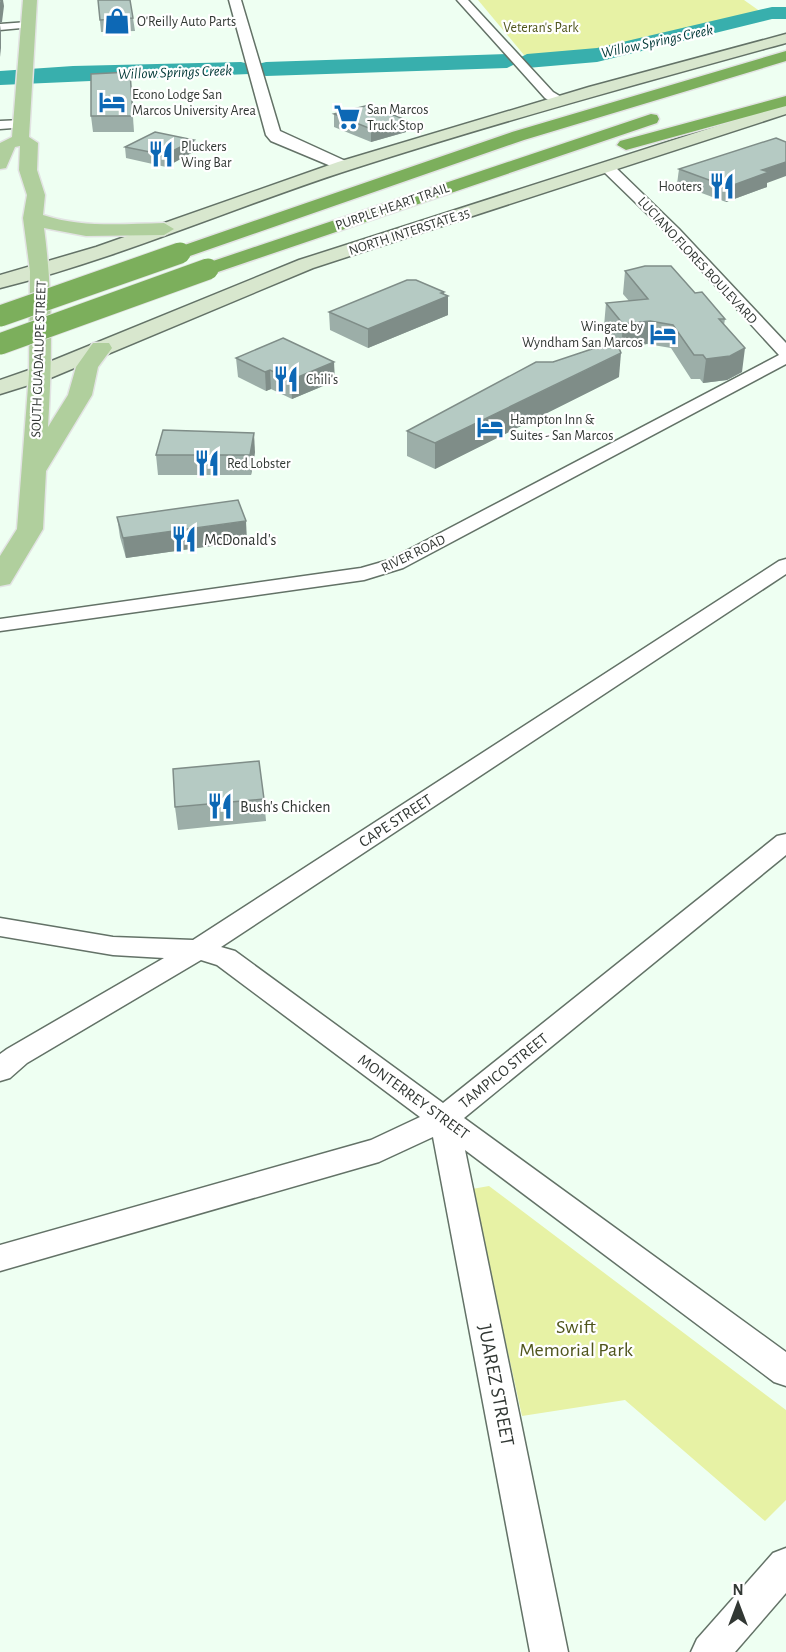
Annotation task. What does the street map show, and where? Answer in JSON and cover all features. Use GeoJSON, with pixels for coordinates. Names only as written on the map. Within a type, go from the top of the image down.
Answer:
{"type":"FeatureCollection","features":[{"type":"Feature","properties":{"kind":"highway"},"geometry":{"type":"LineString","coordinates":[[534,132],[786,40]]}},
{"type":"Feature","properties":{"kind":"highway","name":"PURPLE HEART TRAIL"},"geometry":{"type":"LineString","coordinates":[[0,316],[534,132],[786,56]]}},
{"type":"Feature","properties":{"kind":"highway"},"geometry":{"type":"LineString","coordinates":[[753,84],[786,73]]}},
{"type":"Feature","properties":{"kind":"highway"},"geometry":{"type":"LineString","coordinates":[[307,235],[786,101]]}},
{"type":"Feature","properties":{"kind":"highway","name":"PURPLE HEART TRAIL"},"geometry":{"type":"LineString","coordinates":[[0,344],[208,269],[663,115]]}},
{"type":"Feature","properties":{"kind":"main road","name":"SOUTH GUADALUPE STREET"},"geometry":{"type":"LineString","coordinates":[[0,578],[30,529],[40,374],[40,271],[33,218],[36,195],[28,170],[29,143],[21,132],[30,0]]}},
{"type":"Feature","properties":{"kind":"main road"},"geometry":{"type":"LineString","coordinates":[[0,282],[103,251],[344,166],[709,57],[786,40]]}},
{"type":"Feature","properties":{"kind":"main road","name":"NORTH INTERSTATE 35"},"geometry":{"type":"LineString","coordinates":[[0,387],[40,374],[306,264],[786,109]]}},
{"type":"Feature","properties":{"kind":"main road"},"geometry":{"type":"LineString","coordinates":[[0,164],[8,144],[21,132]]}},
{"type":"Feature","properties":{"kind":"main road"},"geometry":{"type":"LineString","coordinates":[[33,218],[61,227],[86,230],[164,229]]}},
{"type":"Feature","properties":{"kind":"main road"},"geometry":{"type":"LineString","coordinates":[[103,251],[91,265],[88,276],[97,299],[123,315],[140,321],[165,321]]}},
{"type":"Feature","properties":{"kind":"main road"},"geometry":{"type":"LineString","coordinates":[[33,472],[80,395],[87,368],[101,348]]}},
{"type":"Feature","properties":{"kind":"street"},"geometry":{"type":"LineString","coordinates":[[236,0],[272,132],[277,138],[344,166]]}},
{"type":"Feature","properties":{"kind":"street"},"geometry":{"type":"LineString","coordinates":[[462,0],[549,95],[559,101]]}},
{"type":"Feature","properties":{"kind":"street"},"geometry":{"type":"LineString","coordinates":[[0,27],[28,25]]}},
{"type":"Feature","properties":{"kind":"street"},"geometry":{"type":"LineString","coordinates":[[0,125],[21,132]]}},
{"type":"Feature","properties":{"kind":"street","name":"LUCIANO FLORES BOULEVARD"},"geometry":{"type":"LineString","coordinates":[[608,168],[674,232],[786,353]]}},
{"type":"Feature","properties":{"kind":"street","name":"RIVER ROAD"},"geometry":{"type":"LineString","coordinates":[[0,625],[364,574],[396,564],[786,358]]}},
{"type":"Feature","properties":{"kind":"street","name":"CAPE STREET"},"geometry":{"type":"LineString","coordinates":[[0,1070],[17,1056],[198,950],[786,565]]}},
{"type":"Feature","properties":{"kind":"street","name":"TAMPICO STREET"},"geometry":{"type":"LineString","coordinates":[[0,1258],[379,1149],[444,1118],[786,843]]}},
{"type":"Feature","properties":{"kind":"street","name":"MONTERREY STREET"},"geometry":{"type":"LineString","coordinates":[[0,927],[113,946],[198,950],[226,958],[786,1371]]}},
{"type":"Feature","properties":{"kind":"street","name":"JUAREZ STREET"},"geometry":{"type":"LineString","coordinates":[[444,1118],[549,1652]]}},
{"type":"Feature","properties":{"kind":"street"},"geometry":{"type":"LineString","coordinates":[[710,1652],[786,1566]]}},
{"type":"Feature","properties":{"kind":"green space","name":"Veteran's Park"},"geometry":{"type":"Polygon","coordinates":[[[478,0],[744,0],[761,12],[583,52],[524,55],[478,0]]]}},
{"type":"Feature","properties":{"kind":"green space","name":"Swift Memorial Park"},"geometry":{"type":"Polygon","coordinates":[[[489,1186],[786,1410],[786,1500],[765,1521],[625,1400],[522,1416],[472,1189],[489,1186]]]}},
{"type":"Feature","properties":{"kind":"building"},"geometry":{"type":"Polygon","coordinates":[[[98,0],[130,0],[133,18],[100,20],[98,0]]]}},
{"type":"Feature","properties":{"kind":"building","name":"Econo Lodge San Marcos University Area"},"geometry":{"type":"Polygon","coordinates":[[[130,72],[133,116],[91,116],[91,74],[130,72]]]}},
{"type":"Feature","properties":{"kind":"building"},"geometry":{"type":"Polygon","coordinates":[[[369,105],[406,120],[371,129],[334,114],[369,105]]]}},
{"type":"Feature","properties":{"kind":"building"},"geometry":{"type":"Polygon","coordinates":[[[155,132],[194,140],[165,155],[125,147],[155,132]]]}},
{"type":"Feature","properties":{"kind":"building"},"geometry":{"type":"Polygon","coordinates":[[[776,138],[786,142],[786,162],[762,170],[769,172],[728,187],[679,169],[776,138]]]}},
{"type":"Feature","properties":{"kind":"building"},"geometry":{"type":"Polygon","coordinates":[[[645,266],[671,266],[695,293],[702,292],[725,319],[719,319],[745,348],[730,356],[706,359],[703,355],[694,355],[673,325],[650,321],[623,324],[606,303],[648,299],[625,271],[645,266]]]}},
{"type":"Feature","properties":{"kind":"building"},"geometry":{"type":"Polygon","coordinates":[[[407,280],[416,280],[448,296],[368,329],[329,312],[407,280]]]}},
{"type":"Feature","properties":{"kind":"building"},"geometry":{"type":"Polygon","coordinates":[[[283,338],[334,362],[291,380],[270,370],[265,372],[236,358],[283,338]]]}},
{"type":"Feature","properties":{"kind":"building"},"geometry":{"type":"Polygon","coordinates":[[[616,341],[621,353],[435,443],[407,431],[536,362],[553,362],[616,341]]]}},
{"type":"Feature","properties":{"kind":"building"},"geometry":{"type":"Polygon","coordinates":[[[163,430],[254,433],[250,455],[156,455],[163,430]]]}},
{"type":"Feature","properties":{"kind":"building"},"geometry":{"type":"Polygon","coordinates":[[[238,500],[246,521],[123,538],[117,517],[238,500]]]}},
{"type":"Feature","properties":{"kind":"building"},"geometry":{"type":"Polygon","coordinates":[[[259,761],[264,799],[175,807],[173,769],[259,761]]]}},
{"type":"Feature","properties":{"kind":"waterway","name":"Willow Springs Creek"},"geometry":{"type":"LineString","coordinates":[[527,61],[597,55],[772,13],[786,13]]}},
{"type":"Feature","properties":{"kind":"waterway","name":"Willow Springs Creek"},"geometry":{"type":"LineString","coordinates":[[266,69],[507,61]]}},
{"type":"Feature","properties":{"kind":"waterway","name":"Willow Springs Creek"},"geometry":{"type":"LineString","coordinates":[[0,78],[73,73],[241,69]]}},
{"type":"Feature","properties":{"kind":"place","name":"O'Reilly Auto Parts"},"geometry":{"type":"Point","coordinates":[117,21]}},
{"type":"Feature","properties":{"kind":"place","name":"Econo Lodge San Marcos University Area"},"geometry":{"type":"Point","coordinates":[112,102]}},
{"type":"Feature","properties":{"kind":"place","name":"San Marcos Truck Stop"},"geometry":{"type":"Point","coordinates":[347,117]}},
{"type":"Feature","properties":{"kind":"place","name":"Pluckers Wing Bar"},"geometry":{"type":"Point","coordinates":[161,154]}},
{"type":"Feature","properties":{"kind":"place","name":"Hooters"},"geometry":{"type":"Point","coordinates":[722,186]}},
{"type":"Feature","properties":{"kind":"place","name":"Wingate by Wyndham San Marcos"},"geometry":{"type":"Point","coordinates":[663,334]}},
{"type":"Feature","properties":{"kind":"place","name":"Chili's"},"geometry":{"type":"Point","coordinates":[286,379]}},
{"type":"Feature","properties":{"kind":"place","name":"Hampton Inn & Suites - San Marcos"},"geometry":{"type":"Point","coordinates":[490,427]}},
{"type":"Feature","properties":{"kind":"place","name":"Red Lobster"},"geometry":{"type":"Point","coordinates":[207,463]}},
{"type":"Feature","properties":{"kind":"place","name":"McDonald's"},"geometry":{"type":"Point","coordinates":[184,539]}},
{"type":"Feature","properties":{"kind":"place","name":"Bush's Chicken"},"geometry":{"type":"Point","coordinates":[220,806]}}]}
